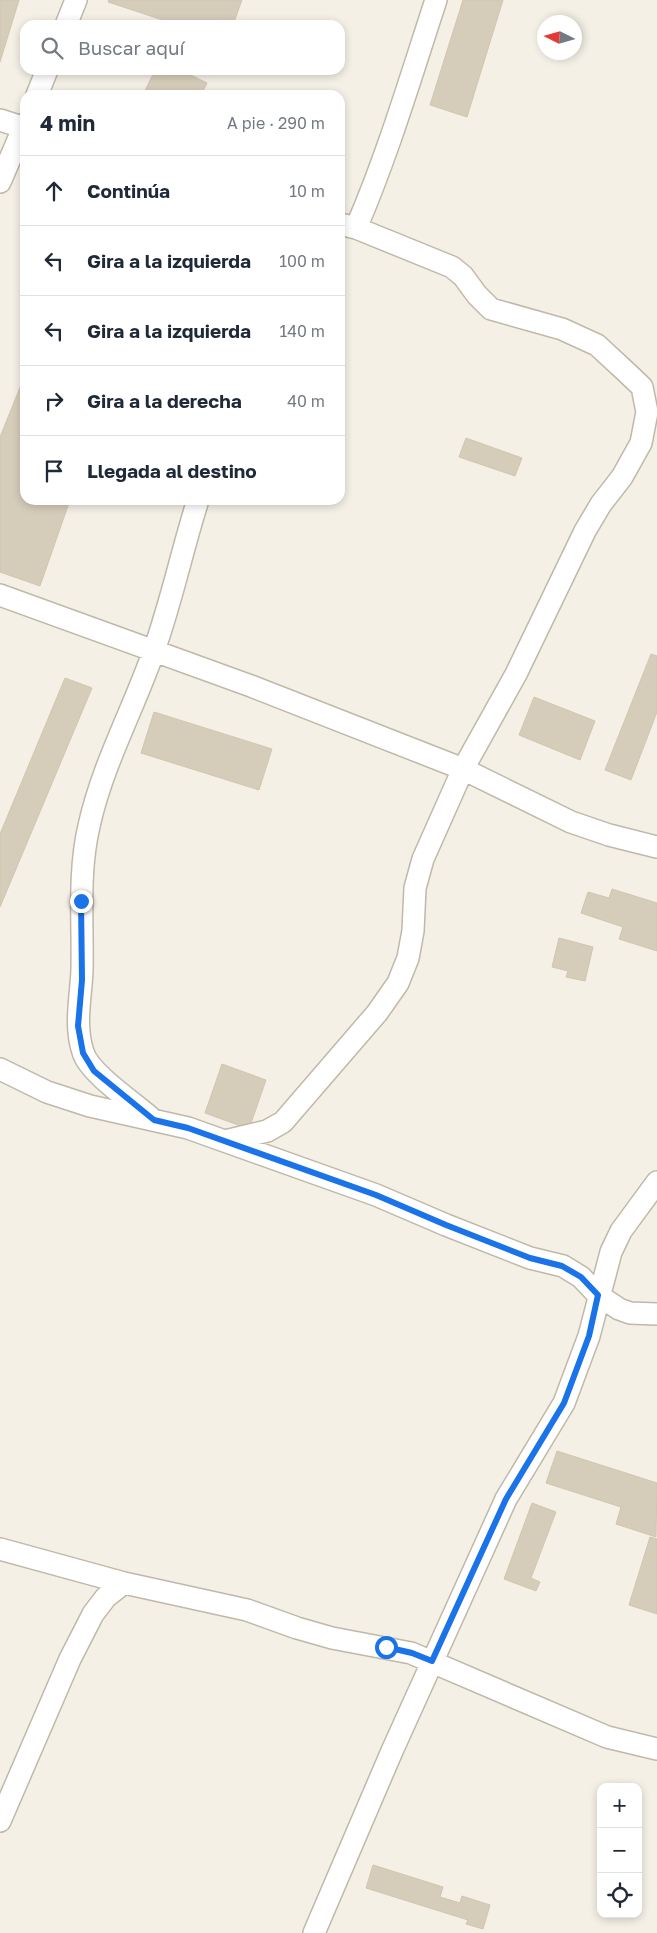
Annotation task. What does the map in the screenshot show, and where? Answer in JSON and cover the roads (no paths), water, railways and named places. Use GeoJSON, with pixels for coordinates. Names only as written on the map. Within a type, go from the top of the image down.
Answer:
{"type":"FeatureCollection","features":[{"type":"Feature","properties":{"kind":"street"},"geometry":{"type":"LineString","coordinates":[[68,20],[76,0]]}},
{"type":"Feature","properties":{"kind":"street"},"geometry":{"type":"LineString","coordinates":[[225,1141],[266,1131],[283,1122],[377,1013],[398,982],[408,958],[415,888],[423,859],[463,769],[516,674],[585,531],[601,504],[622,477],[641,444],[647,412],[642,387],[597,345],[562,329],[491,309],[477,295],[463,276],[452,267],[348,226],[380,169],[436,0]]}},
{"type":"Feature","properties":{"kind":"street"},"geometry":{"type":"LineString","coordinates":[[39,90],[46,75]]}},
{"type":"Feature","properties":{"kind":"street"},"geometry":{"type":"LineString","coordinates":[[0,120],[20,126]]}},
{"type":"Feature","properties":{"kind":"street"},"geometry":{"type":"LineString","coordinates":[[0,182],[20,136]]}},
{"type":"Feature","properties":{"kind":"street"},"geometry":{"type":"LineString","coordinates":[[154,1120],[94,1071],[83,1053],[78,1026],[82,980],[83,874],[89,826],[102,782],[154,651],[197,505]]}},
{"type":"Feature","properties":{"kind":"street"},"geometry":{"type":"LineString","coordinates":[[0,595],[251,686],[463,769],[571,822],[609,835],[657,847]]}},
{"type":"Feature","properties":{"kind":"street"},"geometry":{"type":"LineString","coordinates":[[0,1069],[47,1092],[90,1106],[188,1128],[376,1195],[530,1258],[562,1266],[581,1277],[598,1295],[619,1309],[630,1313],[657,1314]]}},
{"type":"Feature","properties":{"kind":"street"},"geometry":{"type":"LineString","coordinates":[[314,1933],[432,1661],[506,1499],[564,1403],[589,1336],[598,1295],[611,1252],[621,1231],[657,1182]]}},
{"type":"Feature","properties":{"kind":"street"},"geometry":{"type":"LineString","coordinates":[[0,1549],[124,1583],[246,1610],[332,1638],[412,1653],[607,1737],[657,1750]]}},
{"type":"Feature","properties":{"kind":"street"},"geometry":{"type":"LineString","coordinates":[[0,1821],[70,1659],[93,1614],[106,1597],[124,1583]]}}]}
